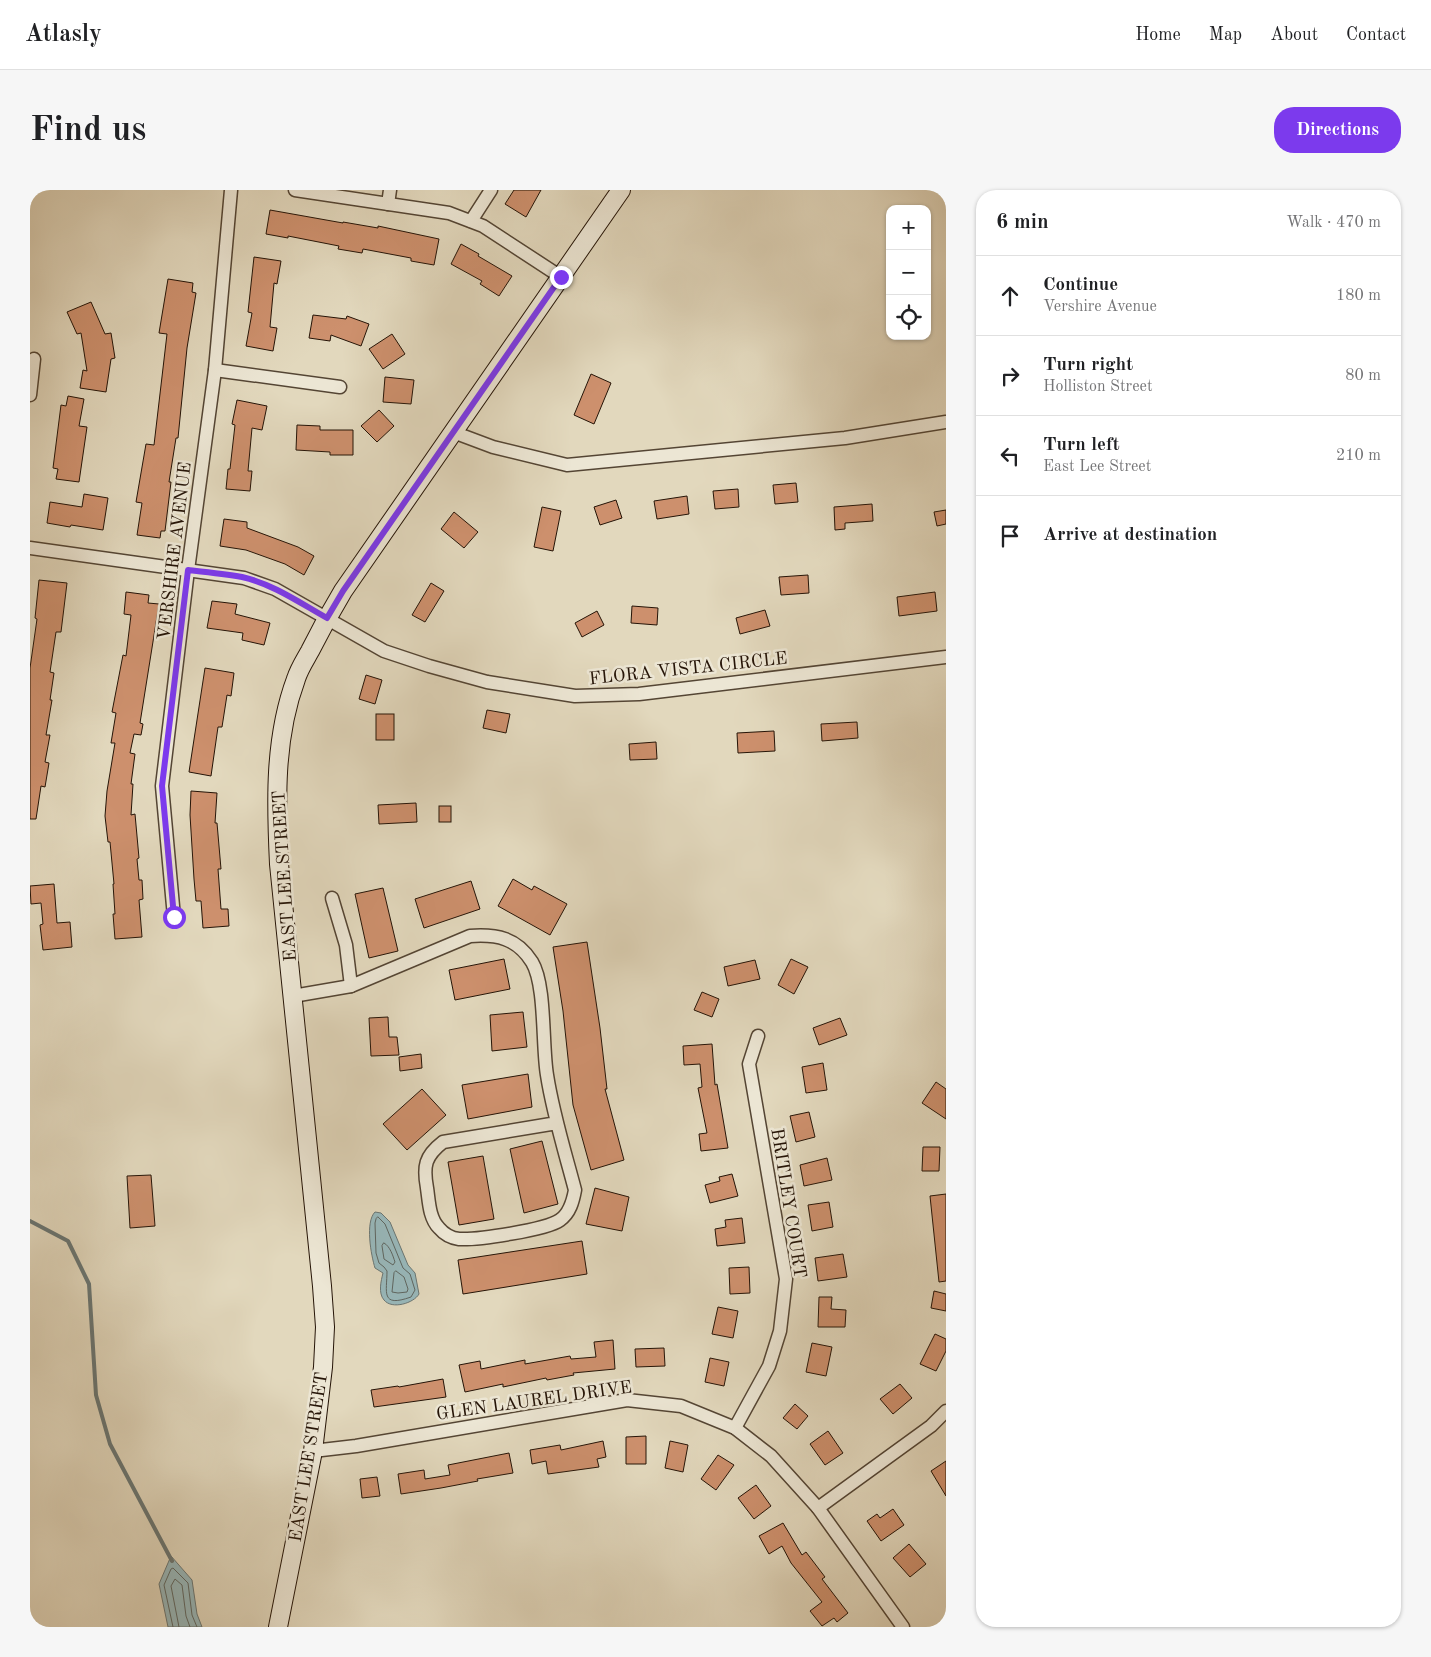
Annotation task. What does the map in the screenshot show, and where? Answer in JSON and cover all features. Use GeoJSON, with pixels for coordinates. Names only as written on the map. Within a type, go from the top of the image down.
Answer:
{"type":"FeatureCollection","features":[{"type":"Feature","properties":{"kind":"street","name":"VERSHIRE AVENUE"},"geometry":{"type":"LineString","coordinates":[[174,917],[162,786],[188,570],[215,370],[231,190]]}},
{"type":"Feature","properties":{"kind":"street"},"geometry":{"type":"LineString","coordinates":[[295,190],[449,213],[483,226],[561,277]]}},
{"type":"Feature","properties":{"kind":"street"},"geometry":{"type":"LineString","coordinates":[[388,204],[390,190]]}},
{"type":"Feature","properties":{"kind":"street"},"geometry":{"type":"LineString","coordinates":[[471,221],[491,190]]}},
{"type":"Feature","properties":{"kind":"street","name":"EAST LEE STREET"},"geometry":{"type":"LineString","coordinates":[[278,1627],[313,1451],[323,1367],[325,1327],[279,864],[277,766],[284,719],[296,678],[343,591],[621,190]]}},
{"type":"Feature","properties":{"kind":"street"},"geometry":{"type":"LineString","coordinates":[[30,395],[34,359]]}},
{"type":"Feature","properties":{"kind":"street"},"geometry":{"type":"LineString","coordinates":[[215,370],[340,387]]}},
{"type":"Feature","properties":{"kind":"street"},"geometry":{"type":"LineString","coordinates":[[453,432],[493,447],[567,466],[845,438],[946,422]]}},
{"type":"Feature","properties":{"kind":"street","name":"FLORA VISTA CIRCLE"},"geometry":{"type":"LineString","coordinates":[[30,548],[244,578],[275,589],[384,651],[487,682],[575,696],[639,694],[946,657]]}},
{"type":"Feature","properties":{"kind":"street"},"geometry":{"type":"LineString","coordinates":[[332,898],[346,945],[351,986]]}},
{"type":"Feature","properties":{"kind":"street"},"geometry":{"type":"LineString","coordinates":[[293,996],[351,986],[470,936],[488,934],[506,938],[522,949],[533,963],[539,981],[547,1075],[557,1123],[575,1190],[574,1200],[562,1219],[551,1225],[534,1230],[470,1239],[456,1239],[446,1235],[437,1228],[432,1216],[424,1174],[426,1162],[432,1150],[443,1142],[557,1123]]}},
{"type":"Feature","properties":{"kind":"street","name":"BRITLEY COURT"},"geometry":{"type":"LineString","coordinates":[[735,1428],[770,1366],[780,1331],[786,1279],[749,1064],[758,1036]]}},
{"type":"Feature","properties":{"kind":"street","name":"GLEN LAUREL DRIVE"},"geometry":{"type":"LineString","coordinates":[[313,1451],[356,1446],[627,1400],[681,1406],[735,1428],[771,1456],[818,1508],[903,1627]]}},
{"type":"Feature","properties":{"kind":"street"},"geometry":{"type":"LineString","coordinates":[[818,1508],[931,1426],[946,1411]]}},
{"type":"Feature","properties":{"kind":"water"},"geometry":{"type":"Polygon","coordinates":[[[375,1212],[381,1213],[390,1222],[408,1265],[415,1273],[419,1294],[413,1300],[403,1304],[392,1305],[384,1300],[381,1294],[380,1287],[383,1273],[375,1268],[370,1239],[370,1223],[375,1212]]]}},
{"type":"Feature","properties":{"kind":"water"},"geometry":{"type":"Polygon","coordinates":[[[171,1556],[192,1580],[197,1614],[202,1627],[168,1627],[159,1584],[171,1556]]]}},
{"type":"Feature","properties":{"kind":"building"},"geometry":{"type":"Polygon","coordinates":[[[514,190],[541,190],[526,217],[505,204],[514,190]]]}},
{"type":"Feature","properties":{"kind":"building"},"geometry":{"type":"Polygon","coordinates":[[[270,210],[343,223],[378,228],[378,226],[439,239],[434,265],[411,261],[411,258],[363,249],[362,253],[338,249],[339,246],[288,236],[288,238],[266,234],[270,210]]]}},
{"type":"Feature","properties":{"kind":"building"},"geometry":{"type":"Polygon","coordinates":[[[461,244],[512,276],[499,296],[480,284],[482,281],[451,264],[461,244]]]}},
{"type":"Feature","properties":{"kind":"building"},"geometry":{"type":"Polygon","coordinates":[[[254,257],[281,261],[277,284],[274,283],[270,327],[277,328],[273,351],[246,346],[252,313],[248,312],[254,257]]]}},
{"type":"Feature","properties":{"kind":"building"},"geometry":{"type":"Polygon","coordinates":[[[168,279],[193,283],[192,292],[196,293],[187,348],[178,438],[176,438],[169,482],[171,482],[165,531],[161,531],[160,538],[137,535],[142,503],[136,502],[146,444],[154,445],[167,334],[159,333],[168,279]]]}},
{"type":"Feature","properties":{"kind":"building"},"geometry":{"type":"Polygon","coordinates":[[[91,302],[105,334],[111,333],[115,358],[111,359],[106,392],[80,388],[83,370],[87,371],[81,333],[77,334],[67,312],[91,302]]]}},
{"type":"Feature","properties":{"kind":"building"},"geometry":{"type":"Polygon","coordinates":[[[313,315],[346,319],[347,316],[369,324],[361,346],[331,335],[330,341],[309,338],[313,315]]]}},
{"type":"Feature","properties":{"kind":"building"},"geometry":{"type":"Polygon","coordinates":[[[392,334],[405,354],[383,369],[369,349],[392,334]]]}},
{"type":"Feature","properties":{"kind":"building"},"geometry":{"type":"Polygon","coordinates":[[[591,374],[611,383],[594,424],[574,415],[591,374]]]}},
{"type":"Feature","properties":{"kind":"building"},"geometry":{"type":"Polygon","coordinates":[[[385,377],[414,380],[411,404],[383,402],[385,377]]]}},
{"type":"Feature","properties":{"kind":"building"},"geometry":{"type":"Polygon","coordinates":[[[68,396],[84,399],[79,426],[87,427],[79,482],[56,479],[58,469],[53,468],[61,405],[66,406],[68,396]]]}},
{"type":"Feature","properties":{"kind":"building"},"geometry":{"type":"Polygon","coordinates":[[[237,400],[267,406],[262,430],[252,428],[248,471],[252,471],[250,491],[226,489],[235,425],[232,424],[237,400]]]}},
{"type":"Feature","properties":{"kind":"building"},"geometry":{"type":"Polygon","coordinates":[[[379,410],[394,426],[377,442],[361,426],[379,410]]]}},
{"type":"Feature","properties":{"kind":"building"},"geometry":{"type":"Polygon","coordinates":[[[297,425],[320,426],[320,430],[353,430],[353,455],[330,455],[330,452],[296,450],[297,425]]]}},
{"type":"Feature","properties":{"kind":"building"},"geometry":{"type":"Polygon","coordinates":[[[796,483],[798,502],[775,504],[773,485],[796,483]]]}},
{"type":"Feature","properties":{"kind":"building"},"geometry":{"type":"Polygon","coordinates":[[[738,489],[739,507],[715,509],[713,491],[738,489]]]}},
{"type":"Feature","properties":{"kind":"building"},"geometry":{"type":"Polygon","coordinates":[[[84,494],[108,498],[103,530],[47,523],[50,502],[82,507],[84,494]]]}},
{"type":"Feature","properties":{"kind":"building"},"geometry":{"type":"Polygon","coordinates":[[[687,496],[689,514],[657,519],[654,501],[687,496]]]}},
{"type":"Feature","properties":{"kind":"building"},"geometry":{"type":"Polygon","coordinates":[[[616,500],[622,518],[600,525],[594,507],[616,500]]]}},
{"type":"Feature","properties":{"kind":"building"},"geometry":{"type":"Polygon","coordinates":[[[872,504],[873,521],[845,523],[845,529],[835,530],[834,507],[872,504]]]}},
{"type":"Feature","properties":{"kind":"building"},"geometry":{"type":"Polygon","coordinates":[[[542,507],[561,511],[553,551],[534,547],[542,507]]]}},
{"type":"Feature","properties":{"kind":"building"},"geometry":{"type":"Polygon","coordinates":[[[946,510],[946,524],[937,526],[934,512],[946,510]]]}},
{"type":"Feature","properties":{"kind":"building"},"geometry":{"type":"Polygon","coordinates":[[[454,512],[478,532],[464,548],[441,529],[454,512]]]}},
{"type":"Feature","properties":{"kind":"building"},"geometry":{"type":"Polygon","coordinates":[[[224,519],[247,522],[247,528],[298,547],[314,556],[304,575],[285,564],[246,550],[220,546],[224,519]]]}},
{"type":"Feature","properties":{"kind":"building"},"geometry":{"type":"Polygon","coordinates":[[[808,575],[809,593],[781,595],[779,577],[808,575]]]}},
{"type":"Feature","properties":{"kind":"building"},"geometry":{"type":"Polygon","coordinates":[[[39,580],[67,583],[61,632],[56,632],[50,672],[54,673],[46,735],[50,735],[45,762],[49,763],[45,787],[41,786],[36,819],[30,819],[30,668],[37,619],[35,618],[39,580]]]}},
{"type":"Feature","properties":{"kind":"building"},"geometry":{"type":"Polygon","coordinates":[[[431,583],[444,591],[425,622],[412,615],[431,583]]]}},
{"type":"Feature","properties":{"kind":"building"},"geometry":{"type":"Polygon","coordinates":[[[126,592],[149,595],[148,603],[159,604],[140,723],[143,724],[141,735],[134,734],[130,753],[135,754],[131,784],[133,784],[131,815],[135,814],[139,880],[142,880],[143,899],[139,900],[142,937],[115,939],[113,914],[115,914],[114,884],[110,842],[108,842],[105,816],[115,743],[111,743],[116,713],[112,712],[123,655],[126,656],[131,615],[124,614],[126,592]]]}},
{"type":"Feature","properties":{"kind":"building"},"geometry":{"type":"Polygon","coordinates":[[[935,592],[937,611],[899,616],[897,597],[935,592]]]}},
{"type":"Feature","properties":{"kind":"building"},"geometry":{"type":"Polygon","coordinates":[[[212,601],[237,604],[235,614],[270,623],[264,645],[242,640],[243,633],[207,628],[212,601]]]}},
{"type":"Feature","properties":{"kind":"building"},"geometry":{"type":"Polygon","coordinates":[[[632,606],[658,608],[657,625],[631,623],[632,606]]]}},
{"type":"Feature","properties":{"kind":"building"},"geometry":{"type":"Polygon","coordinates":[[[765,610],[770,626],[740,634],[736,618],[765,610]]]}},
{"type":"Feature","properties":{"kind":"building"},"geometry":{"type":"Polygon","coordinates":[[[597,611],[604,625],[582,637],[575,623],[597,611]]]}},
{"type":"Feature","properties":{"kind":"building"},"geometry":{"type":"Polygon","coordinates":[[[205,668],[234,673],[231,696],[227,695],[222,727],[218,727],[211,776],[189,772],[205,668]]]}},
{"type":"Feature","properties":{"kind":"building"},"geometry":{"type":"Polygon","coordinates":[[[366,675],[382,680],[375,704],[359,699],[366,675]]]}},
{"type":"Feature","properties":{"kind":"building"},"geometry":{"type":"Polygon","coordinates":[[[487,710],[510,714],[506,733],[483,728],[487,710]]]}},
{"type":"Feature","properties":{"kind":"building"},"geometry":{"type":"Polygon","coordinates":[[[376,714],[394,714],[394,740],[376,740],[376,714]]]}},
{"type":"Feature","properties":{"kind":"building"},"geometry":{"type":"Polygon","coordinates":[[[857,722],[858,738],[822,741],[821,724],[857,722]]]}},
{"type":"Feature","properties":{"kind":"building"},"geometry":{"type":"Polygon","coordinates":[[[774,731],[775,751],[738,753],[737,733],[774,731]]]}},
{"type":"Feature","properties":{"kind":"building"},"geometry":{"type":"Polygon","coordinates":[[[656,742],[657,759],[630,760],[629,744],[656,742]]]}},
{"type":"Feature","properties":{"kind":"building"},"geometry":{"type":"Polygon","coordinates":[[[191,791],[217,793],[215,823],[217,823],[221,869],[218,869],[221,909],[228,909],[229,926],[203,928],[201,901],[196,901],[194,879],[190,815],[191,791]]]}},
{"type":"Feature","properties":{"kind":"building"},"geometry":{"type":"Polygon","coordinates":[[[416,803],[417,822],[379,824],[378,805],[416,803]]]}},
{"type":"Feature","properties":{"kind":"building"},"geometry":{"type":"Polygon","coordinates":[[[439,806],[451,806],[451,822],[439,822],[439,806]]]}},
{"type":"Feature","properties":{"kind":"building"},"geometry":{"type":"Polygon","coordinates":[[[513,879],[532,890],[534,886],[567,904],[550,935],[498,906],[513,879]]]}},
{"type":"Feature","properties":{"kind":"building"},"geometry":{"type":"Polygon","coordinates":[[[471,881],[480,909],[424,928],[415,899],[471,881]]]}},
{"type":"Feature","properties":{"kind":"building"},"geometry":{"type":"Polygon","coordinates":[[[54,884],[57,923],[70,922],[72,947],[43,950],[40,925],[43,924],[41,903],[31,904],[30,886],[54,884]]]}},
{"type":"Feature","properties":{"kind":"building"},"geometry":{"type":"Polygon","coordinates":[[[383,888],[398,951],[369,958],[355,894],[383,888]]]}},
{"type":"Feature","properties":{"kind":"building"},"geometry":{"type":"Polygon","coordinates":[[[587,942],[600,1028],[607,1089],[605,1089],[624,1160],[591,1170],[573,1105],[563,1011],[553,947],[587,942]]]}},
{"type":"Feature","properties":{"kind":"building"},"geometry":{"type":"Polygon","coordinates":[[[504,959],[510,989],[455,1000],[449,970],[504,959]]]}},
{"type":"Feature","properties":{"kind":"building"},"geometry":{"type":"Polygon","coordinates":[[[791,959],[808,967],[794,994],[778,985],[791,959]]]}},
{"type":"Feature","properties":{"kind":"building"},"geometry":{"type":"Polygon","coordinates":[[[755,960],[760,979],[728,986],[724,967],[755,960]]]}},
{"type":"Feature","properties":{"kind":"building"},"geometry":{"type":"Polygon","coordinates":[[[702,992],[719,999],[712,1017],[694,1010],[702,992]]]}},
{"type":"Feature","properties":{"kind":"building"},"geometry":{"type":"Polygon","coordinates":[[[523,1012],[527,1047],[492,1051],[490,1015],[523,1012]]]}},
{"type":"Feature","properties":{"kind":"building"},"geometry":{"type":"Polygon","coordinates":[[[388,1017],[389,1037],[397,1037],[399,1055],[371,1056],[369,1018],[388,1017]]]}},
{"type":"Feature","properties":{"kind":"building"},"geometry":{"type":"Polygon","coordinates":[[[840,1018],[847,1035],[819,1045],[813,1028],[840,1018]]]}},
{"type":"Feature","properties":{"kind":"building"},"geometry":{"type":"Polygon","coordinates":[[[712,1044],[715,1085],[717,1084],[728,1148],[701,1151],[699,1134],[707,1133],[698,1088],[702,1087],[700,1064],[684,1065],[683,1046],[712,1044]]]}},
{"type":"Feature","properties":{"kind":"building"},"geometry":{"type":"Polygon","coordinates":[[[421,1054],[422,1068],[400,1071],[399,1057],[421,1054]]]}},
{"type":"Feature","properties":{"kind":"building"},"geometry":{"type":"Polygon","coordinates":[[[823,1063],[827,1090],[806,1093],[802,1067],[823,1063]]]}},
{"type":"Feature","properties":{"kind":"building"},"geometry":{"type":"Polygon","coordinates":[[[528,1074],[532,1107],[468,1119],[462,1085],[528,1074]]]}},
{"type":"Feature","properties":{"kind":"building"},"geometry":{"type":"Polygon","coordinates":[[[936,1082],[946,1089],[946,1119],[922,1103],[936,1082]]]}},
{"type":"Feature","properties":{"kind":"building"},"geometry":{"type":"Polygon","coordinates":[[[422,1089],[446,1115],[407,1150],[383,1124],[422,1089]]]}},
{"type":"Feature","properties":{"kind":"building"},"geometry":{"type":"Polygon","coordinates":[[[809,1112],[815,1137],[796,1142],[790,1116],[809,1112]]]}},
{"type":"Feature","properties":{"kind":"building"},"geometry":{"type":"Polygon","coordinates":[[[542,1141],[558,1204],[524,1213],[510,1149],[542,1141]]]}},
{"type":"Feature","properties":{"kind":"building"},"geometry":{"type":"Polygon","coordinates":[[[923,1147],[940,1147],[939,1171],[922,1171],[923,1147]]]}},
{"type":"Feature","properties":{"kind":"building"},"geometry":{"type":"Polygon","coordinates":[[[483,1156],[494,1219],[459,1225],[448,1162],[483,1156]]]}},
{"type":"Feature","properties":{"kind":"building"},"geometry":{"type":"Polygon","coordinates":[[[827,1158],[832,1180],[804,1186],[800,1165],[827,1158]]]}},
{"type":"Feature","properties":{"kind":"building"},"geometry":{"type":"Polygon","coordinates":[[[732,1174],[738,1196],[710,1203],[705,1185],[720,1181],[719,1177],[732,1174]]]}},
{"type":"Feature","properties":{"kind":"building"},"geometry":{"type":"Polygon","coordinates":[[[151,1175],[155,1226],[130,1228],[127,1176],[151,1175]]]}},
{"type":"Feature","properties":{"kind":"building"},"geometry":{"type":"Polygon","coordinates":[[[595,1188],[629,1197],[622,1231],[586,1224],[595,1188]]]}},
{"type":"Feature","properties":{"kind":"building"},"geometry":{"type":"Polygon","coordinates":[[[946,1194],[946,1281],[939,1282],[930,1196],[946,1194]]]}},
{"type":"Feature","properties":{"kind":"building"},"geometry":{"type":"Polygon","coordinates":[[[829,1202],[833,1227],[812,1231],[808,1205],[829,1202]]]}},
{"type":"Feature","properties":{"kind":"building"},"geometry":{"type":"Polygon","coordinates":[[[742,1218],[745,1243],[717,1246],[715,1229],[726,1227],[725,1220],[742,1218]]]}},
{"type":"Feature","properties":{"kind":"building"},"geometry":{"type":"Polygon","coordinates":[[[582,1241],[587,1274],[463,1294],[458,1260],[582,1241]]]}},
{"type":"Feature","properties":{"kind":"building"},"geometry":{"type":"Polygon","coordinates":[[[843,1254],[847,1277],[818,1281],[815,1258],[843,1254]]]}},
{"type":"Feature","properties":{"kind":"building"},"geometry":{"type":"Polygon","coordinates":[[[749,1267],[750,1293],[730,1294],[729,1268],[749,1267]]]}},
{"type":"Feature","properties":{"kind":"building"},"geometry":{"type":"Polygon","coordinates":[[[934,1291],[946,1294],[946,1311],[931,1308],[934,1291]]]}},
{"type":"Feature","properties":{"kind":"building"},"geometry":{"type":"Polygon","coordinates":[[[819,1297],[832,1297],[831,1309],[846,1310],[845,1327],[818,1327],[819,1297]]]}},
{"type":"Feature","properties":{"kind":"building"},"geometry":{"type":"Polygon","coordinates":[[[718,1307],[738,1311],[733,1338],[712,1334],[718,1307]]]}},
{"type":"Feature","properties":{"kind":"building"},"geometry":{"type":"Polygon","coordinates":[[[935,1334],[946,1339],[946,1351],[936,1371],[920,1364],[935,1334]]]}},
{"type":"Feature","properties":{"kind":"building"},"geometry":{"type":"Polygon","coordinates":[[[613,1340],[615,1369],[573,1373],[574,1375],[547,1380],[546,1378],[503,1387],[503,1384],[465,1392],[459,1365],[480,1361],[481,1369],[525,1360],[525,1364],[570,1356],[571,1359],[596,1357],[594,1342],[613,1340]]]}},
{"type":"Feature","properties":{"kind":"building"},"geometry":{"type":"Polygon","coordinates":[[[812,1343],[832,1347],[826,1376],[806,1372],[812,1343]]]}},
{"type":"Feature","properties":{"kind":"building"},"geometry":{"type":"Polygon","coordinates":[[[664,1348],[665,1366],[636,1367],[635,1349],[664,1348]]]}},
{"type":"Feature","properties":{"kind":"building"},"geometry":{"type":"Polygon","coordinates":[[[710,1358],[729,1362],[724,1386],[705,1382],[710,1358]]]}},
{"type":"Feature","properties":{"kind":"building"},"geometry":{"type":"Polygon","coordinates":[[[443,1379],[446,1397],[374,1407],[371,1390],[443,1379]]]}},
{"type":"Feature","properties":{"kind":"building"},"geometry":{"type":"Polygon","coordinates":[[[900,1384],[912,1398],[893,1414],[880,1399],[900,1384]]]}},
{"type":"Feature","properties":{"kind":"building"},"geometry":{"type":"Polygon","coordinates":[[[795,1404],[808,1416],[797,1429],[783,1418],[795,1404]]]}},
{"type":"Feature","properties":{"kind":"building"},"geometry":{"type":"Polygon","coordinates":[[[828,1431],[843,1453],[825,1465],[810,1444],[828,1431]]]}},
{"type":"Feature","properties":{"kind":"building"},"geometry":{"type":"Polygon","coordinates":[[[646,1436],[646,1464],[626,1464],[626,1437],[646,1436]]]}},
{"type":"Feature","properties":{"kind":"building"},"geometry":{"type":"Polygon","coordinates":[[[603,1441],[606,1457],[597,1459],[599,1467],[548,1474],[546,1461],[532,1464],[530,1450],[560,1445],[561,1450],[603,1441]]]}},
{"type":"Feature","properties":{"kind":"building"},"geometry":{"type":"Polygon","coordinates":[[[670,1441],[688,1445],[683,1472],[665,1468],[670,1441]]]}},
{"type":"Feature","properties":{"kind":"building"},"geometry":{"type":"Polygon","coordinates":[[[509,1453],[513,1473],[401,1494],[398,1474],[424,1470],[425,1479],[450,1475],[448,1465],[509,1453]]]}},
{"type":"Feature","properties":{"kind":"building"},"geometry":{"type":"Polygon","coordinates":[[[718,1455],[734,1465],[716,1490],[701,1479],[718,1455]]]}},
{"type":"Feature","properties":{"kind":"building"},"geometry":{"type":"Polygon","coordinates":[[[946,1461],[946,1496],[931,1471],[946,1461]]]}},
{"type":"Feature","properties":{"kind":"building"},"geometry":{"type":"Polygon","coordinates":[[[377,1477],[380,1496],[362,1498],[360,1479],[377,1477]]]}},
{"type":"Feature","properties":{"kind":"building"},"geometry":{"type":"Polygon","coordinates":[[[756,1485],[771,1506],[754,1519],[738,1498],[756,1485]]]}},
{"type":"Feature","properties":{"kind":"building"},"geometry":{"type":"Polygon","coordinates":[[[893,1509],[904,1525],[881,1541],[867,1521],[877,1514],[880,1518],[893,1509]]]}},
{"type":"Feature","properties":{"kind":"building"},"geometry":{"type":"Polygon","coordinates":[[[783,1523],[802,1555],[806,1552],[825,1577],[822,1579],[848,1613],[837,1622],[834,1618],[822,1626],[810,1611],[822,1602],[791,1563],[782,1546],[769,1554],[759,1536],[783,1523]]]}},
{"type":"Feature","properties":{"kind":"building"},"geometry":{"type":"Polygon","coordinates":[[[909,1544],[926,1564],[910,1577],[893,1558],[909,1544]]]}},
{"type":"Feature","properties":{"kind":"waterway"},"geometry":{"type":"LineString","coordinates":[[30,1221],[68,1241],[89,1284],[96,1395],[110,1444],[172,1561]]}},
{"type":"Feature","properties":{"kind":"route"},"geometry":{"type":"LineString","coordinates":[[174,917],[162,786],[188,570],[244,578],[258,582],[275,589],[327,618],[343,591],[561,277]]}}]}
